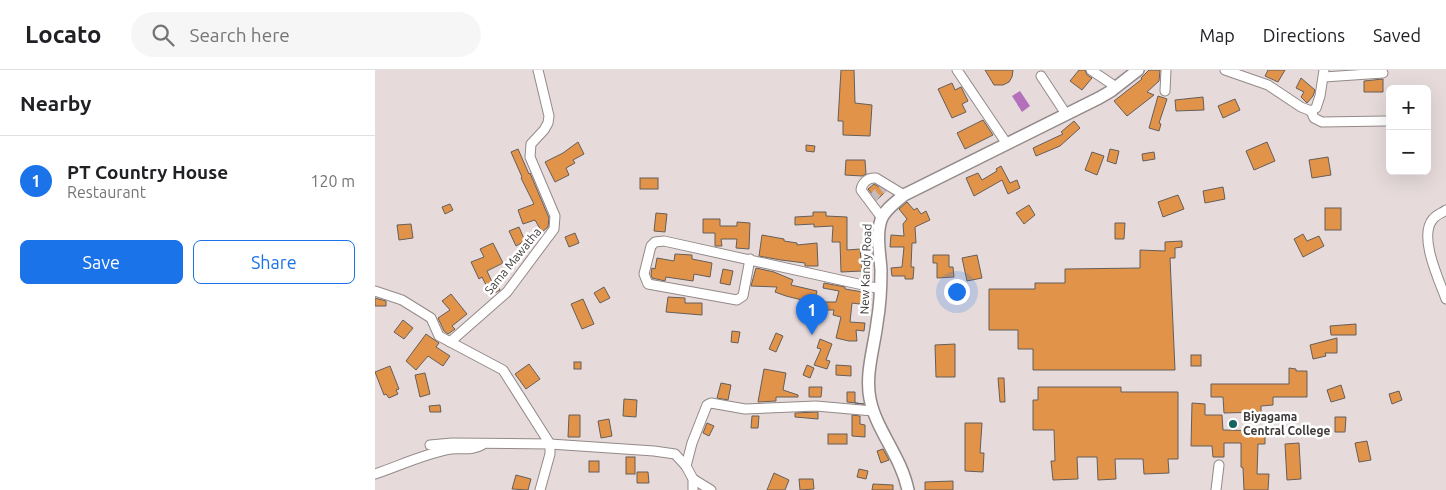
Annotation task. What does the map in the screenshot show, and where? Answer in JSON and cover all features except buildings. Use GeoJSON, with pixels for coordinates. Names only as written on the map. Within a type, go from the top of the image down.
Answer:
{"type":"FeatureCollection","features":[{"type":"Feature","properties":{"kind":"main road","name":"New Kandy Road"},"geometry":{"type":"LineString","coordinates":[[908,490],[898,460],[873,411],[870,398],[869,375],[878,322],[881,288],[879,240],[881,218],[904,195],[1099,98],[1138,70]]}},
{"type":"Feature","properties":{"kind":"street","name":"Sama Mawatha"},"geometry":{"type":"LineString","coordinates":[[450,342],[507,292],[555,229],[555,216],[530,157],[531,144],[548,123],[549,116],[539,70]]}},
{"type":"Feature","properties":{"kind":"street"},"geometry":{"type":"LineString","coordinates":[[957,70],[1007,144]]}},
{"type":"Feature","properties":{"kind":"street"},"geometry":{"type":"LineString","coordinates":[[1091,70],[1116,87]]}},
{"type":"Feature","properties":{"kind":"street"},"geometry":{"type":"LineString","coordinates":[[1165,91],[1166,70]]}},
{"type":"Feature","properties":{"kind":"street"},"geometry":{"type":"LineString","coordinates":[[1225,70],[1268,85],[1301,107],[1311,111],[1314,118],[1322,122],[1385,121]]}},
{"type":"Feature","properties":{"kind":"street"},"geometry":{"type":"LineString","coordinates":[[1311,111],[1316,108],[1324,74],[1383,73]]}},
{"type":"Feature","properties":{"kind":"street"},"geometry":{"type":"LineString","coordinates":[[1041,76],[1066,114]]}},
{"type":"Feature","properties":{"kind":"street"},"geometry":{"type":"LineString","coordinates":[[881,218],[872,202],[861,190],[867,180],[876,178],[887,187],[904,195]]}},
{"type":"Feature","properties":{"kind":"street"},"geometry":{"type":"LineString","coordinates":[[1446,210],[1432,220],[1427,235],[1429,250],[1446,298]]}},
{"type":"Feature","properties":{"kind":"street"},"geometry":{"type":"LineString","coordinates":[[750,260],[743,296],[737,300],[648,284],[644,274],[651,246],[655,242],[664,241],[881,288]]}},
{"type":"Feature","properties":{"kind":"street"},"geometry":{"type":"LineString","coordinates":[[375,291],[403,300],[431,318],[439,336],[503,370],[550,444],[550,454],[540,490]]}},
{"type":"Feature","properties":{"kind":"street"},"geometry":{"type":"LineString","coordinates":[[686,466],[692,443],[707,405],[711,403],[745,409],[816,406],[873,411]]}},
{"type":"Feature","properties":{"kind":"street"},"geometry":{"type":"LineString","coordinates":[[431,445],[452,443],[550,444],[675,454],[686,466],[693,480],[693,490]]}},
{"type":"Feature","properties":{"kind":"street"},"geometry":{"type":"LineString","coordinates":[[375,474],[437,453],[453,449],[477,448],[485,444]]}},
{"type":"Feature","properties":{"kind":"street"},"geometry":{"type":"LineString","coordinates":[[1216,490],[1219,465]]}},
{"type":"Feature","properties":{"kind":"street"},"geometry":{"type":"LineString","coordinates":[[693,480],[711,490]]}},
{"type":"Feature","properties":{"kind":"shaded area"},"geometry":{"type":"Polygon","coordinates":[[[1020,91],[1030,106],[1022,112],[1012,96],[1020,91]]]}},
{"type":"Feature","properties":{"kind":"tunnel"},"geometry":{"type":"LineString","coordinates":[[872,200],[884,188]]}},
{"type":"Feature","properties":{"kind":"place","name":"PT Country House"},"geometry":{"type":"Point","coordinates":[812,335]}},
{"type":"Feature","properties":{"kind":"place","name":"Biyagama Central College"},"geometry":{"type":"Point","coordinates":[1233,424]}}]}
